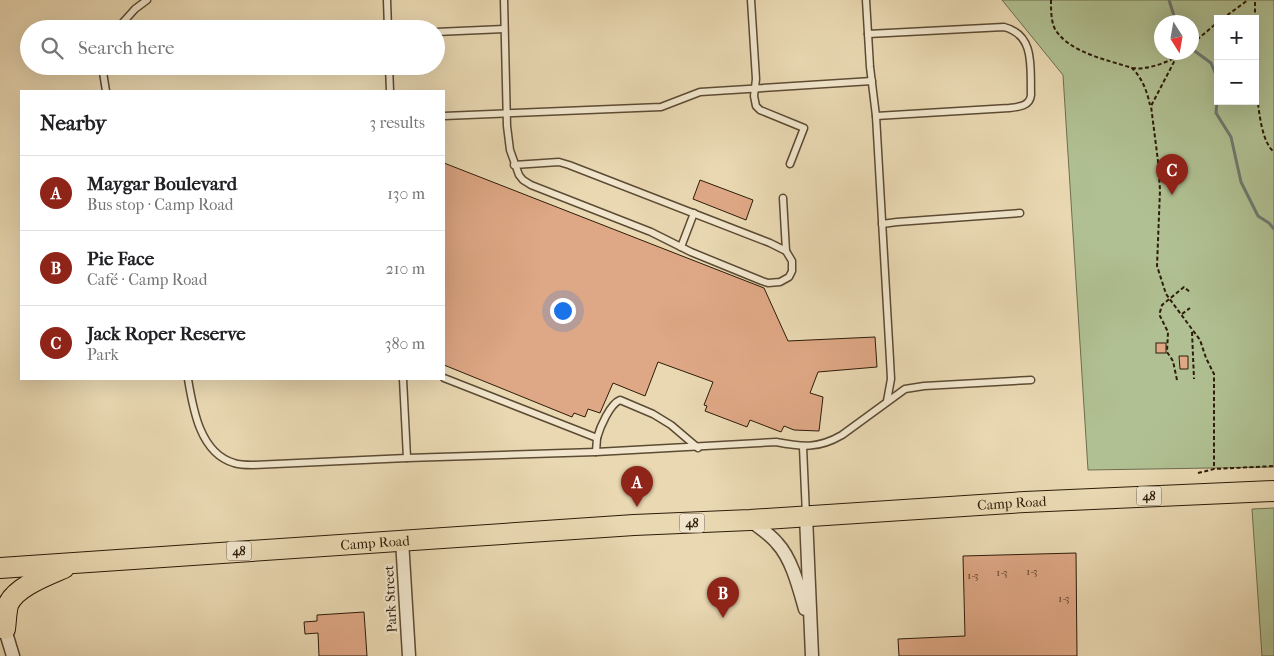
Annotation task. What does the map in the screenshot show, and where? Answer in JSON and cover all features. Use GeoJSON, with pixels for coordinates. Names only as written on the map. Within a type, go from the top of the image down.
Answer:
{"type":"FeatureCollection","features":[{"type":"Feature","properties":{"kind":"main road","name":"Camp Road"},"geometry":{"type":"LineString","coordinates":[[0,568],[624,526],[750,520],[1024,502],[1274,491]]}},
{"type":"Feature","properties":{"kind":"main road"},"geometry":{"type":"LineString","coordinates":[[2,622],[13,598],[25,588],[39,579],[76,562]]}},
{"type":"Feature","properties":{"kind":"street"},"geometry":{"type":"LineString","coordinates":[[806,516],[812,656]]}},
{"type":"Feature","properties":{"kind":"street"},"geometry":{"type":"LineString","coordinates":[[750,520],[777,542],[782,550],[798,584],[811,628]]}},
{"type":"Feature","properties":{"kind":"street","name":"Park Street"},"geometry":{"type":"LineString","coordinates":[[402,540],[409,656]]}},
{"type":"Feature","properties":{"kind":"street"},"geometry":{"type":"LineString","coordinates":[[2,622],[14,656]]}},
{"type":"Feature","properties":{"kind":"lane"},"geometry":{"type":"LineString","coordinates":[[126,20],[135,9],[147,0]]}},
{"type":"Feature","properties":{"kind":"lane"},"geometry":{"type":"LineString","coordinates":[[387,0],[388,20]]}},
{"type":"Feature","properties":{"kind":"lane"},"geometry":{"type":"LineString","coordinates":[[504,0],[507,113],[510,150],[514,165],[523,180],[531,185],[651,232],[681,247],[768,282],[784,280],[791,274],[792,261],[786,251],[783,198]]}},
{"type":"Feature","properties":{"kind":"lane"},"geometry":{"type":"LineString","coordinates":[[751,0],[756,79],[754,102],[758,109],[804,128],[790,164]]}},
{"type":"Feature","properties":{"kind":"lane"},"geometry":{"type":"LineString","coordinates":[[866,0],[876,116],[891,379],[887,400]]}},
{"type":"Feature","properties":{"kind":"lane"},"geometry":{"type":"LineString","coordinates":[[868,34],[1004,27],[1017,32],[1024,39],[1028,49],[1031,95],[1030,100],[1025,105],[1009,108],[876,116]]}},
{"type":"Feature","properties":{"kind":"lane"},"geometry":{"type":"LineString","coordinates":[[445,32],[504,30]]}},
{"type":"Feature","properties":{"kind":"lane"},"geometry":{"type":"LineString","coordinates":[[103,75],[106,90]]}},
{"type":"Feature","properties":{"kind":"lane"},"geometry":{"type":"LineString","coordinates":[[389,75],[390,90]]}},
{"type":"Feature","properties":{"kind":"lane"},"geometry":{"type":"LineString","coordinates":[[445,116],[661,107],[700,92],[872,81]]}},
{"type":"Feature","properties":{"kind":"lane"},"geometry":{"type":"LineString","coordinates":[[514,165],[559,162],[569,165],[786,251]]}},
{"type":"Feature","properties":{"kind":"lane"},"geometry":{"type":"LineString","coordinates":[[681,247],[694,213]]}},
{"type":"Feature","properties":{"kind":"lane"},"geometry":{"type":"LineString","coordinates":[[882,224],[1020,213]]}},
{"type":"Feature","properties":{"kind":"lane"},"geometry":{"type":"LineString","coordinates":[[445,378],[597,438]]}},
{"type":"Feature","properties":{"kind":"lane"},"geometry":{"type":"LineString","coordinates":[[188,380],[204,438],[211,448],[222,458],[234,464],[253,465],[698,448],[776,442],[803,447],[815,446],[832,441],[905,389],[924,386],[1031,380]]}},
{"type":"Feature","properties":{"kind":"lane"},"geometry":{"type":"LineString","coordinates":[[404,380],[407,458]]}},
{"type":"Feature","properties":{"kind":"lane"},"geometry":{"type":"LineString","coordinates":[[596,452],[597,438],[605,418],[615,402],[620,400],[653,414],[698,448]]}},
{"type":"Feature","properties":{"kind":"lane"},"geometry":{"type":"LineString","coordinates":[[803,447],[806,516]]}},
{"type":"Feature","properties":{"kind":"path"},"geometry":{"type":"LineString","coordinates":[[1051,0],[1053,25],[1068,43],[1132,68],[1138,69],[1170,60]]}},
{"type":"Feature","properties":{"kind":"path"},"geometry":{"type":"LineString","coordinates":[[1227,15],[1248,0]]}},
{"type":"Feature","properties":{"kind":"path"},"geometry":{"type":"LineString","coordinates":[[1255,0],[1255,15]]}},
{"type":"Feature","properties":{"kind":"path"},"geometry":{"type":"LineString","coordinates":[[1199,36],[1214,25]]}},
{"type":"Feature","properties":{"kind":"path"},"geometry":{"type":"LineString","coordinates":[[1151,106],[1175,60]]}},
{"type":"Feature","properties":{"kind":"path"},"geometry":{"type":"LineString","coordinates":[[1132,68],[1145,87],[1151,106],[1160,190],[1157,266],[1161,284],[1169,299],[1200,340],[1214,374],[1214,469]]}},
{"type":"Feature","properties":{"kind":"path"},"geometry":{"type":"LineString","coordinates":[[1259,105],[1264,138],[1270,149],[1274,152]]}},
{"type":"Feature","properties":{"kind":"path"},"geometry":{"type":"LineString","coordinates":[[1177,380],[1173,361],[1167,352],[1168,332],[1160,316],[1162,305],[1184,286],[1191,293]]}},
{"type":"Feature","properties":{"kind":"path"},"geometry":{"type":"LineString","coordinates":[[1181,315],[1190,308]]}},
{"type":"Feature","properties":{"kind":"path"},"geometry":{"type":"LineString","coordinates":[[1191,329],[1194,379]]}},
{"type":"Feature","properties":{"kind":"path"},"geometry":{"type":"LineString","coordinates":[[1198,473],[1214,469],[1274,466]]}},
{"type":"Feature","properties":{"kind":"green space"},"geometry":{"type":"Polygon","coordinates":[[[1002,0],[1274,0],[1274,467],[1088,470],[1063,75],[1002,0]]]}},
{"type":"Feature","properties":{"kind":"green space"},"geometry":{"type":"Polygon","coordinates":[[[1274,508],[1274,656],[1262,656],[1252,509],[1274,508]]]}},
{"type":"Feature","properties":{"kind":"building"},"geometry":{"type":"Polygon","coordinates":[[[445,163],[764,288],[788,341],[875,337],[877,367],[818,372],[810,393],[823,397],[819,431],[794,430],[784,426],[781,432],[750,420],[747,427],[705,411],[707,406],[704,405],[713,382],[658,362],[645,396],[613,383],[600,413],[588,409],[585,417],[574,413],[572,417],[445,365],[445,163]]]}},
{"type":"Feature","properties":{"kind":"building"},"geometry":{"type":"Polygon","coordinates":[[[700,180],[753,200],[746,220],[693,199],[700,180]]]}},
{"type":"Feature","properties":{"kind":"building"},"geometry":{"type":"Polygon","coordinates":[[[1156,343],[1166,343],[1166,353],[1156,353],[1156,343]]]}},
{"type":"Feature","properties":{"kind":"building"},"geometry":{"type":"Polygon","coordinates":[[[1179,356],[1188,356],[1188,369],[1180,369],[1179,356]]]}},
{"type":"Feature","properties":{"kind":"building"},"geometry":{"type":"Polygon","coordinates":[[[1076,553],[1077,656],[899,656],[898,639],[965,636],[963,556],[1076,553]]]}},
{"type":"Feature","properties":{"kind":"building"},"geometry":{"type":"Polygon","coordinates":[[[364,612],[367,656],[319,656],[318,633],[305,634],[304,622],[317,621],[317,615],[364,612]]]}},
{"type":"Feature","properties":{"kind":"waterway"},"geometry":{"type":"LineString","coordinates":[[1169,0],[1174,15]]}},
{"type":"Feature","properties":{"kind":"waterway"},"geometry":{"type":"LineString","coordinates":[[1199,54],[1211,63],[1214,70]]}},
{"type":"Feature","properties":{"kind":"waterway"},"geometry":{"type":"LineString","coordinates":[[1217,105],[1216,113],[1231,137],[1241,182],[1258,216],[1269,223],[1274,229]]}},
{"type":"Feature","properties":{"kind":"place","name":"Jack Roper Reserve"},"geometry":{"type":"Point","coordinates":[1172,195]}},
{"type":"Feature","properties":{"kind":"place","name":"Maygar Boulevard"},"geometry":{"type":"Point","coordinates":[637,507]}},
{"type":"Feature","properties":{"kind":"place","name":"Pie Face"},"geometry":{"type":"Point","coordinates":[723,618]}}]}
